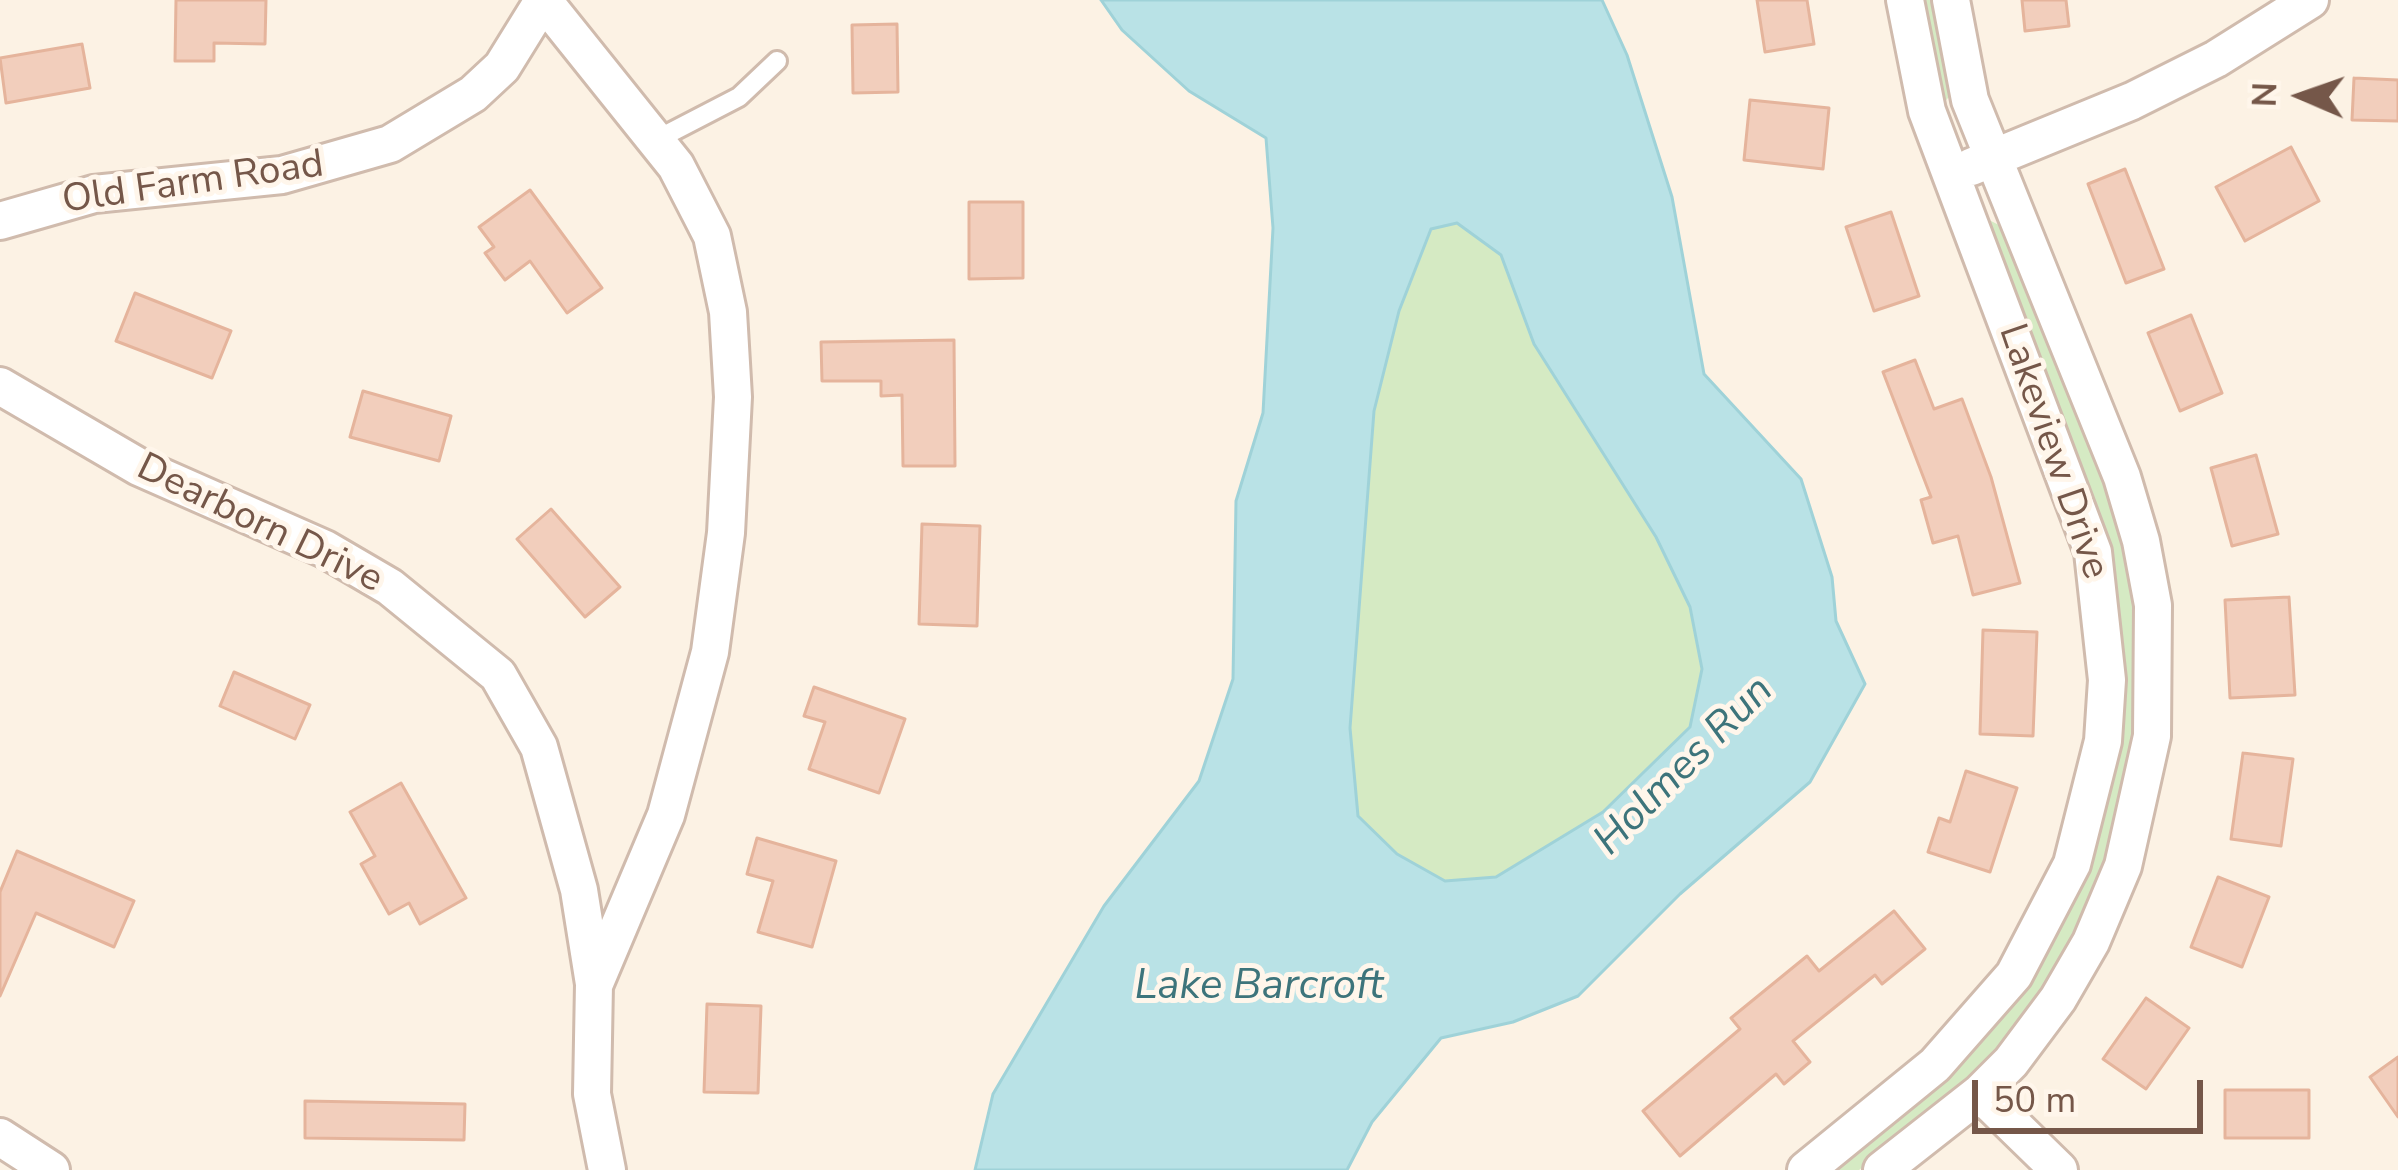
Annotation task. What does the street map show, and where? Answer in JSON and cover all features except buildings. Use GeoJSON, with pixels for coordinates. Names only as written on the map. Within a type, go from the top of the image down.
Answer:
{"type":"FeatureCollection","features":[{"type":"Feature","properties":{"kind":"street","name":"Lakeview Drive"},"geometry":{"type":"LineString","coordinates":[[1806,1170],[1934,1065],[2014,975],[2072,864],[2103,741],[2108,680],[2093,552],[2043,406],[1928,111],[1905,0]]}},
{"type":"Feature","properties":{"kind":"street","name":"Lakeview Drive"},"geometry":{"type":"LineString","coordinates":[[1882,1170],[1980,1093],[2011,1062],[2058,999],[2091,942],[2123,866],[2142,798],[2156,668],[2152,605],[2122,477],[1970,100],[1951,0]]}},
{"type":"Feature","properties":{"kind":"street"},"geometry":{"type":"LineString","coordinates":[[1951,175],[2132,101],[2216,59],[2311,0]]}},
{"type":"Feature","properties":{"kind":"street"},"geometry":{"type":"LineString","coordinates":[[542,2],[656,140],[692,194],[722,269],[733,398],[726,533],[710,652],[690,739],[666,815],[594,984]]}},
{"type":"Feature","properties":{"kind":"street","name":"Old Farm Road"},"geometry":{"type":"LineString","coordinates":[[0,221],[94,194],[282,176],[390,144],[473,94],[502,67],[542,2]]}},
{"type":"Feature","properties":{"kind":"street","name":"Dearborn Drive"},"geometry":{"type":"LineString","coordinates":[[0,386],[120,457],[325,549],[390,587],[498,675],[522,709],[559,809],[594,984],[592,1094],[607,1170]]}},
{"type":"Feature","properties":{"kind":"street"},"geometry":{"type":"LineString","coordinates":[[1980,1093],[2059,1170]]}},
{"type":"Feature","properties":{"kind":"street"},"geometry":{"type":"LineString","coordinates":[[0,1137],[51,1170]]}},
{"type":"Feature","properties":{"kind":"lane"},"geometry":{"type":"LineString","coordinates":[[656,140],[704,120],[777,61]]}},
{"type":"Feature","properties":{"kind":"green space"},"geometry":{"type":"Polygon","coordinates":[[[1915,0],[1935,0],[1951,94],[1941,107],[1915,0]]]}},
{"type":"Feature","properties":{"kind":"green space"},"geometry":{"type":"Polygon","coordinates":[[[1457,223],[1501,255],[1534,344],[1656,537],[1690,607],[1702,669],[1690,727],[1603,812],[1496,877],[1445,881],[1397,854],[1358,816],[1350,728],[1374,411],[1399,311],[1432,229],[1457,223]]]}},
{"type":"Feature","properties":{"kind":"green space"},"geometry":{"type":"Polygon","coordinates":[[[1986,223],[2003,227],[2111,491],[2140,618],[2136,739],[2115,838],[2079,932],[2039,997],[1966,1085],[1859,1170],[1828,1170],[2040,963],[2082,879],[2107,803],[2118,734],[2099,517],[1996,257],[1986,223]]]}},
{"type":"Feature","properties":{"kind":"water","name":"Lake Barcroft"},"geometry":{"type":"Polygon","coordinates":[[[1101,0],[1602,0],[1627,55],[1672,197],[1704,374],[1801,479],[1832,577],[1836,621],[1865,684],[1810,782],[1680,894],[1578,996],[1513,1022],[1441,1038],[1372,1122],[1347,1170],[975,1170],[993,1094],[1104,906],[1199,781],[1233,679],[1236,501],[1263,413],[1273,228],[1266,138],[1189,91],[1122,30],[1101,0]],[[1457,223],[1431,229],[1399,311],[1374,411],[1350,728],[1358,816],[1397,854],[1445,881],[1496,877],[1603,812],[1690,727],[1702,669],[1690,607],[1656,537],[1534,344],[1501,255],[1457,223]]]}},
{"type":"Feature","properties":{"kind":"water label","name":"Holmes Run"},"geometry":{"type":"Point","coordinates":[1685,767]}}]}
